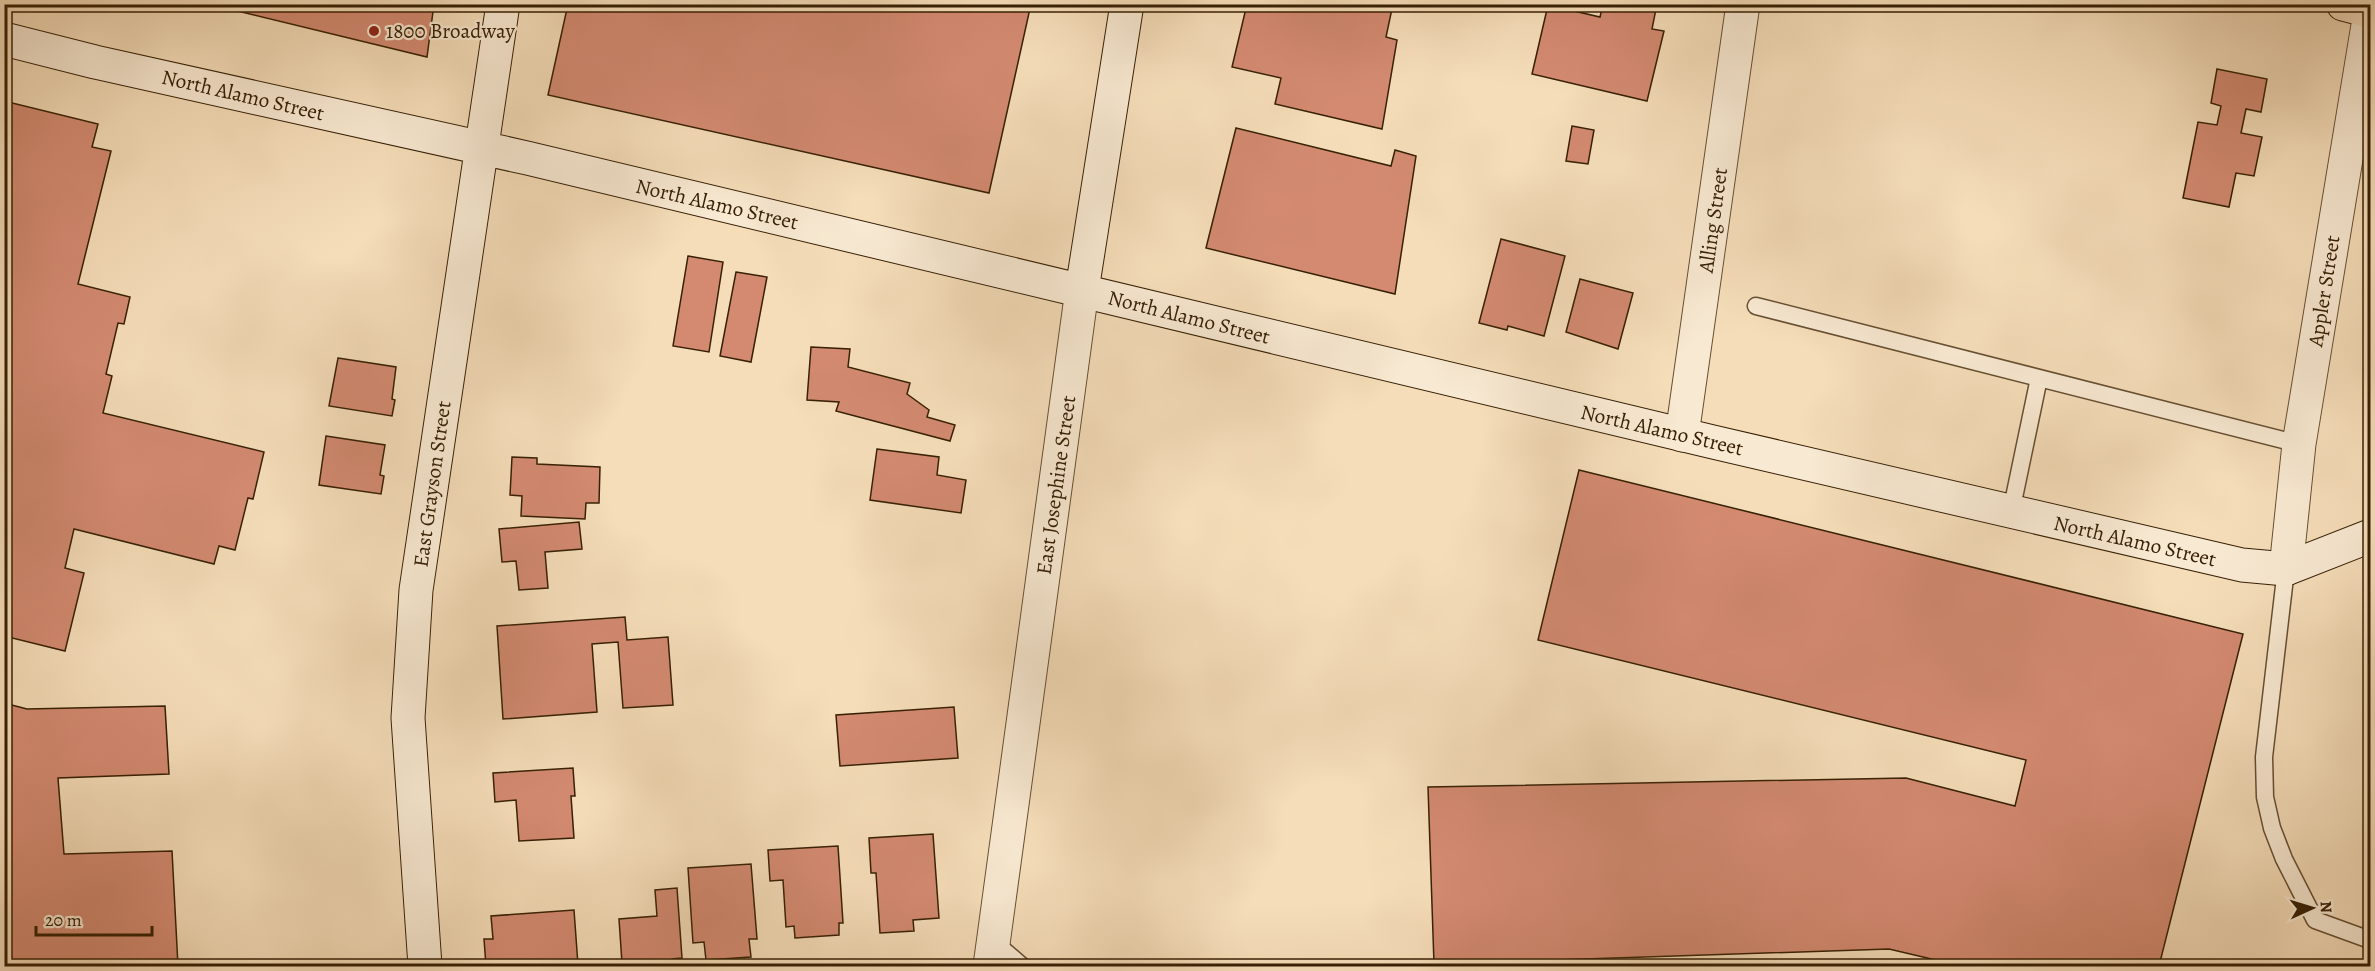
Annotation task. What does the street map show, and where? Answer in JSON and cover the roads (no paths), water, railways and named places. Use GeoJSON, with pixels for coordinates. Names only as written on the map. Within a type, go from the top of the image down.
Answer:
{"type":"FeatureCollection","features":[{"type":"Feature","properties":{"kind":"main road"},"geometry":{"type":"LineString","coordinates":[[2343,4],[2370,12]]}},
{"type":"Feature","properties":{"kind":"street","name":"East Grayson Street"},"geometry":{"type":"LineString","coordinates":[[424,966],[408,718],[416,590],[503,4]]}},
{"type":"Feature","properties":{"kind":"street","name":"East Josephine Street"},"geometry":{"type":"LineString","coordinates":[[992,954],[1083,291],[1127,4]]}},
{"type":"Feature","properties":{"kind":"street","name":"Alling Street"},"geometry":{"type":"LineString","coordinates":[[1682,435],[1743,4]]}},
{"type":"Feature","properties":{"kind":"street","name":"Appler Street"},"geometry":{"type":"LineString","coordinates":[[2286,569],[2299,444],[2370,12]]}},
{"type":"Feature","properties":{"kind":"street","name":"North Alamo Street"},"geometry":{"type":"LineString","coordinates":[[4,39],[104,64],[480,148],[1682,435],[2242,565],[2286,569],[2370,536]]}},
{"type":"Feature","properties":{"kind":"lane"},"geometry":{"type":"LineString","coordinates":[[1756,306],[2299,444]]}},
{"type":"Feature","properties":{"kind":"lane"},"geometry":{"type":"LineString","coordinates":[[2011,512],[2039,378]]}},
{"type":"Feature","properties":{"kind":"lane"},"geometry":{"type":"LineString","coordinates":[[2286,569],[2264,757],[2265,797],[2272,828],[2284,859],[2315,920],[2370,939]]}},
{"type":"Feature","properties":{"kind":"lane"},"geometry":{"type":"LineString","coordinates":[[992,954],[1022,966]]}},
{"type":"Feature","properties":{"kind":"place","name":"1800 Broadway"},"geometry":{"type":"Point","coordinates":[374,31]}}]}
